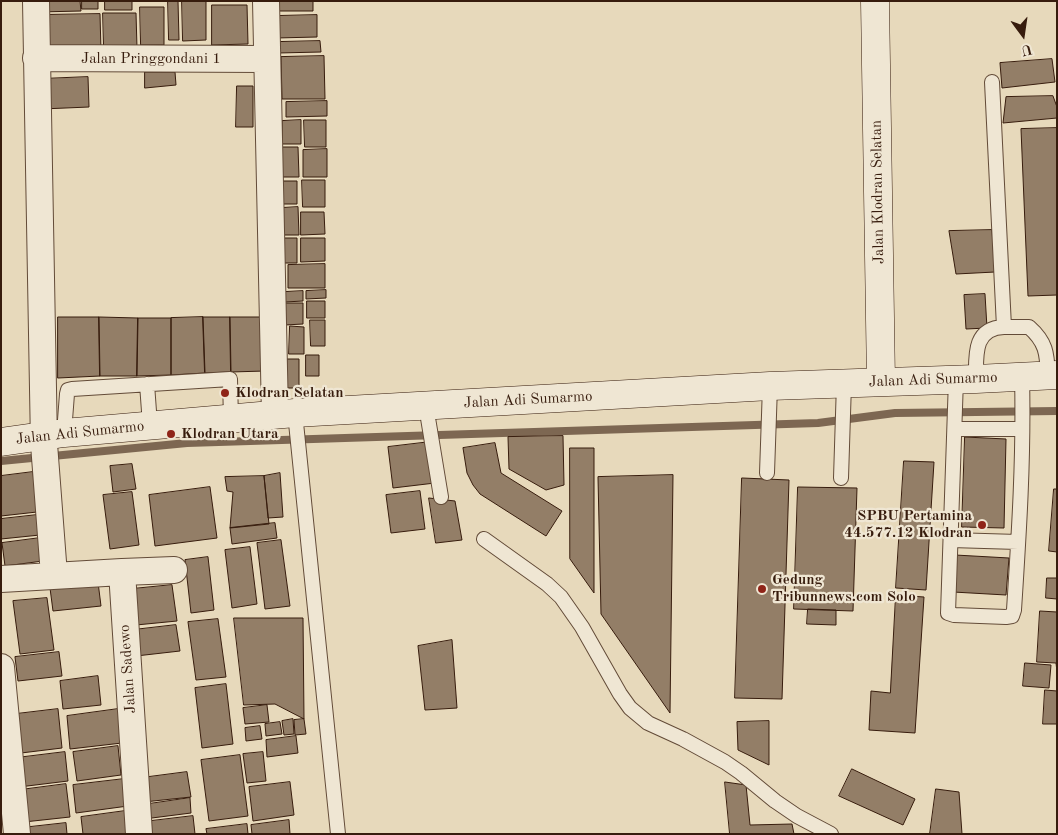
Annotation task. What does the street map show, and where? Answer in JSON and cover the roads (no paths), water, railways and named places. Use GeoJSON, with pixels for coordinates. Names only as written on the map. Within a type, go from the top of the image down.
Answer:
{"type":"FeatureCollection","features":[{"type":"Feature","properties":{"kind":"main road","name":"Jalan Klodran Selatan"},"geometry":{"type":"LineString","coordinates":[[876,1],[881,382]]}},
{"type":"Feature","properties":{"kind":"main road","name":"Jalan Adi Sumarmo"},"geometry":{"type":"LineString","coordinates":[[1,442],[49,447],[150,425],[231,419],[429,423],[770,386],[881,382],[959,402],[1042,376]]}},
{"type":"Feature","properties":{"kind":"street"},"geometry":{"type":"LineString","coordinates":[[36,1],[36,58],[54,575]]}},
{"type":"Feature","properties":{"kind":"street"},"geometry":{"type":"LineString","coordinates":[[266,1],[266,59],[289,420]]}},
{"type":"Feature","properties":{"kind":"street","name":"Jalan Pringgondani 1"},"geometry":{"type":"LineString","coordinates":[[36,58],[266,59]]}},
{"type":"Feature","properties":{"kind":"street"},"geometry":{"type":"LineString","coordinates":[[1,579],[174,570]]}},
{"type":"Feature","properties":{"kind":"street","name":"Jalan Sadewo"},"geometry":{"type":"LineString","coordinates":[[122,572],[139,834]]}},
{"type":"Feature","properties":{"kind":"street"},"geometry":{"type":"LineString","coordinates":[[1,667],[17,834]]}},
{"type":"Feature","properties":{"kind":"lane"},"geometry":{"type":"LineString","coordinates":[[992,82],[1004,327]]}},
{"type":"Feature","properties":{"kind":"lane"},"geometry":{"type":"LineString","coordinates":[[1029,327],[1040,337],[1047,355],[1042,376],[1022,419],[1018,542],[1014,610],[1012,616],[954,614],[948,612],[959,402],[976,358],[980,340],[986,332],[996,328],[1029,327]]}},
{"type":"Feature","properties":{"kind":"lane"},"geometry":{"type":"LineString","coordinates":[[49,447],[68,390],[230,379],[231,419]]}},
{"type":"Feature","properties":{"kind":"lane"},"geometry":{"type":"LineString","coordinates":[[841,478],[844,383]]}},
{"type":"Feature","properties":{"kind":"lane"},"geometry":{"type":"LineString","coordinates":[[147,384],[150,425]]}},
{"type":"Feature","properties":{"kind":"lane"},"geometry":{"type":"LineString","coordinates":[[767,473],[770,386]]}},
{"type":"Feature","properties":{"kind":"lane"},"geometry":{"type":"LineString","coordinates":[[959,402],[1022,419]]}},
{"type":"Feature","properties":{"kind":"lane"},"geometry":{"type":"LineString","coordinates":[[289,420],[300,448],[338,834]]}},
{"type":"Feature","properties":{"kind":"lane"},"geometry":{"type":"LineString","coordinates":[[429,423],[441,497]]}},
{"type":"Feature","properties":{"kind":"lane"},"geometry":{"type":"LineString","coordinates":[[484,539],[547,584],[561,597],[582,627],[630,708],[648,723],[683,739],[725,762],[789,812],[831,834]]}},
{"type":"Feature","properties":{"kind":"lane"},"geometry":{"type":"LineString","coordinates":[[951,540],[1018,542]]}},
{"type":"Feature","properties":{"kind":"waterway"},"geometry":{"type":"LineString","coordinates":[[1,461],[187,443],[818,423],[895,413],[1057,411]]}},
{"type":"Feature","properties":{"kind":"place","name":"Klodran Selatan"},"geometry":{"type":"Point","coordinates":[225,393]}},
{"type":"Feature","properties":{"kind":"place","name":"Klodran Utara"},"geometry":{"type":"Point","coordinates":[171,434]}},
{"type":"Feature","properties":{"kind":"place","name":"SPBU Pertamina 44.577.12 Klodran"},"geometry":{"type":"Point","coordinates":[982,525]}},
{"type":"Feature","properties":{"kind":"place","name":"Gedung Tribunnews.com Solo"},"geometry":{"type":"Point","coordinates":[762,589]}}]}
